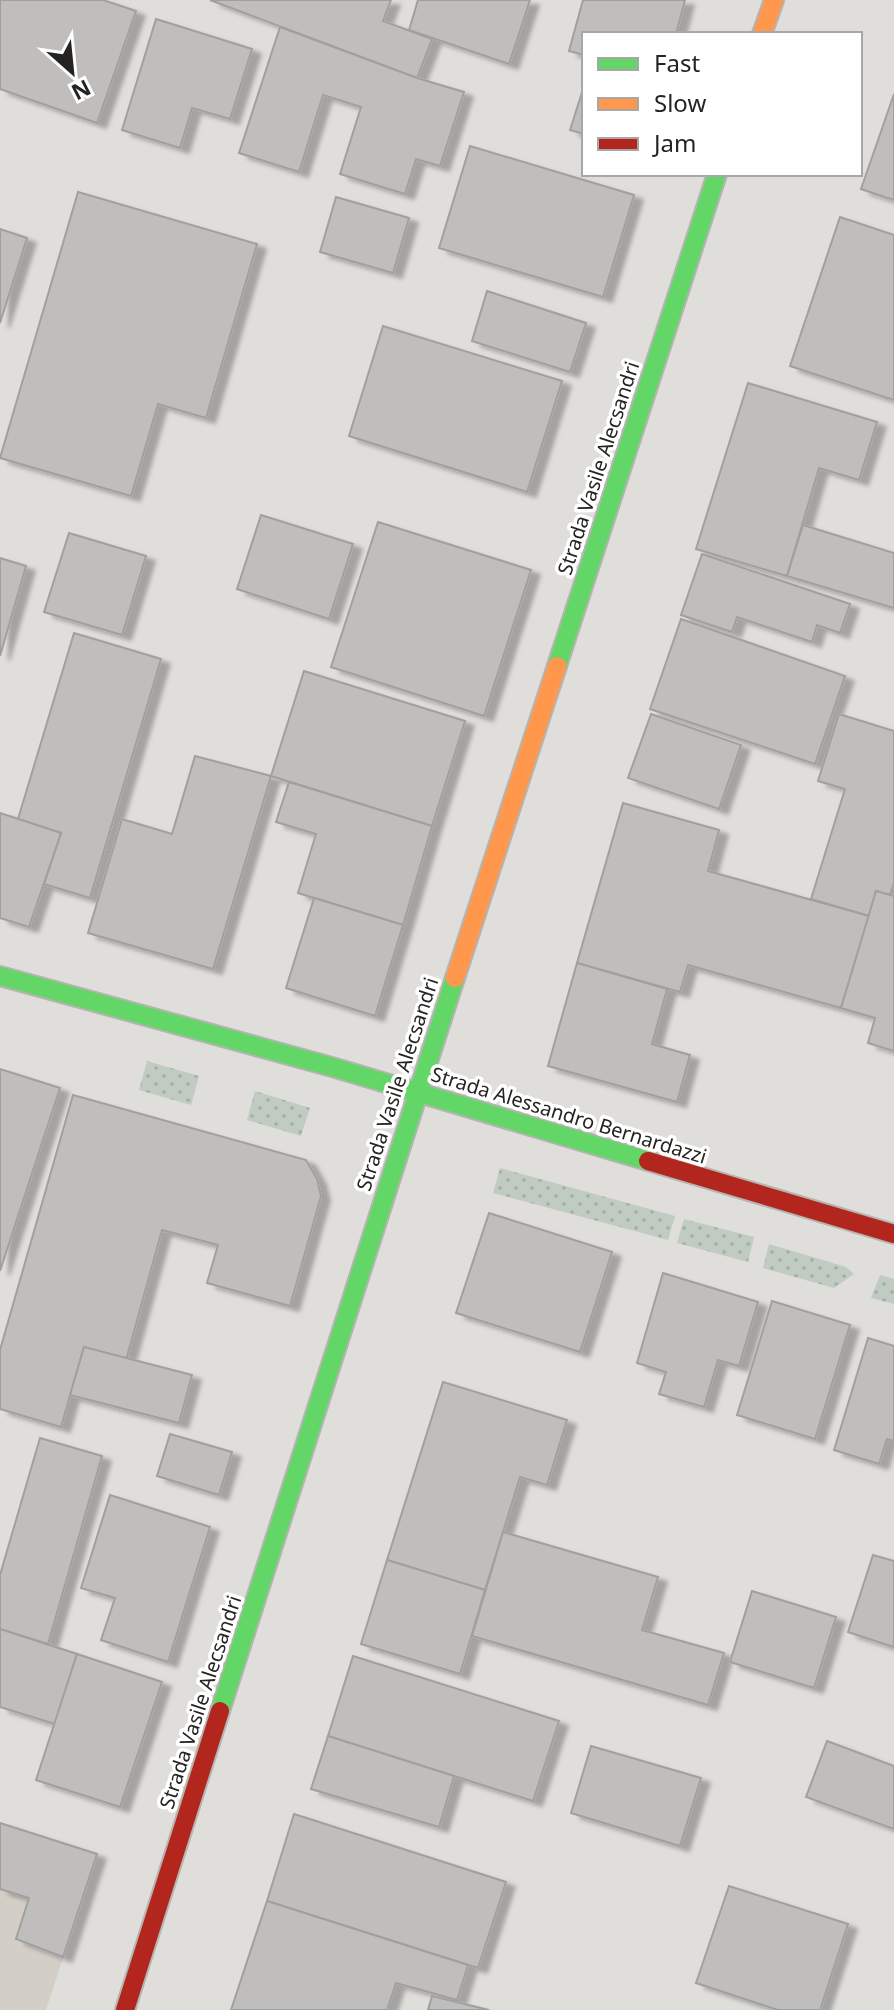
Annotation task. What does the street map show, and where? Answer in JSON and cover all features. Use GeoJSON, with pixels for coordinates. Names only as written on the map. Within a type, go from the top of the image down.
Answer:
{"type":"FeatureCollection","features":[{"type":"Feature","properties":{"kind":"main road"},"geometry":{"type":"LineString","coordinates":[[763,32],[774,0]]}},
{"type":"Feature","properties":{"kind":"main road","name":"Strada Vasile Alecsandri"},"geometry":{"type":"LineString","coordinates":[[125,2010],[418,1093],[716,176]]}},
{"type":"Feature","properties":{"kind":"main road","name":"Strada Alessandro Bernardazzi"},"geometry":{"type":"LineString","coordinates":[[0,976],[418,1093],[894,1234]]}},
{"type":"Feature","properties":{"kind":"shaded area"},"geometry":{"type":"Polygon","coordinates":[[[147,1061],[199,1076],[191,1105],[139,1090],[147,1061]]]}},
{"type":"Feature","properties":{"kind":"shaded area"},"geometry":{"type":"Polygon","coordinates":[[[255,1091],[310,1108],[301,1136],[247,1120],[255,1091]]]}},
{"type":"Feature","properties":{"kind":"shaded area"},"geometry":{"type":"Polygon","coordinates":[[[500,1168],[675,1216],[668,1240],[493,1193],[500,1168]]]}},
{"type":"Feature","properties":{"kind":"shaded area"},"geometry":{"type":"Polygon","coordinates":[[[684,1219],[754,1237],[748,1262],[677,1243],[684,1219]]]}},
{"type":"Feature","properties":{"kind":"shaded area"},"geometry":{"type":"Polygon","coordinates":[[[769,1244],[846,1267],[854,1274],[834,1288],[763,1268],[769,1244]]]}},
{"type":"Feature","properties":{"kind":"shaded area"},"geometry":{"type":"Polygon","coordinates":[[[880,1275],[894,1279],[894,1304],[871,1298],[880,1275]]]}},
{"type":"Feature","properties":{"kind":"shaded area"},"geometry":{"type":"Polygon","coordinates":[[[0,1823],[97,1854],[46,2010],[0,2010],[0,1823]]]}},
{"type":"Feature","properties":{"kind":"building"},"geometry":{"type":"Polygon","coordinates":[[[0,0],[103,0],[136,11],[97,123],[0,89],[0,0]]]}},
{"type":"Feature","properties":{"kind":"building"},"geometry":{"type":"Polygon","coordinates":[[[210,0],[391,0],[383,21],[432,39],[417,78],[210,0]]]}},
{"type":"Feature","properties":{"kind":"building"},"geometry":{"type":"Polygon","coordinates":[[[418,0],[530,0],[509,64],[409,30],[418,0]]]}},
{"type":"Feature","properties":{"kind":"building"},"geometry":{"type":"Polygon","coordinates":[[[583,0],[685,0],[677,32],[582,32],[582,54],[569,51],[583,0]]]}},
{"type":"Feature","properties":{"kind":"building"},"geometry":{"type":"Polygon","coordinates":[[[156,19],[252,49],[230,119],[192,108],[180,148],[122,130],[156,19]]]}},
{"type":"Feature","properties":{"kind":"building"},"geometry":{"type":"Polygon","coordinates":[[[280,27],[417,78],[464,92],[440,166],[416,159],[405,194],[340,174],[361,107],[323,95],[299,172],[239,153],[280,27]]]}},
{"type":"Feature","properties":{"kind":"building"},"geometry":{"type":"Polygon","coordinates":[[[582,92],[582,133],[570,130],[582,92]]]}},
{"type":"Feature","properties":{"kind":"building"},"geometry":{"type":"Polygon","coordinates":[[[894,94],[894,200],[861,189],[894,94]]]}},
{"type":"Feature","properties":{"kind":"building"},"geometry":{"type":"Polygon","coordinates":[[[470,146],[634,195],[603,297],[439,248],[470,146]]]}},
{"type":"Feature","properties":{"kind":"building"},"geometry":{"type":"Polygon","coordinates":[[[78,192],[257,244],[206,418],[158,404],[131,496],[0,458],[78,192]]]}},
{"type":"Feature","properties":{"kind":"building"},"geometry":{"type":"Polygon","coordinates":[[[336,197],[409,218],[393,273],[320,252],[336,197]]]}},
{"type":"Feature","properties":{"kind":"building"},"geometry":{"type":"Polygon","coordinates":[[[840,217],[894,235],[894,400],[790,366],[840,217]]]}},
{"type":"Feature","properties":{"kind":"building"},"geometry":{"type":"Polygon","coordinates":[[[0,229],[27,238],[0,323],[0,229]]]}},
{"type":"Feature","properties":{"kind":"building"},"geometry":{"type":"Polygon","coordinates":[[[487,291],[586,323],[570,372],[472,341],[487,291]]]}},
{"type":"Feature","properties":{"kind":"building"},"geometry":{"type":"Polygon","coordinates":[[[383,326],[562,381],[527,492],[349,436],[383,326]]]}},
{"type":"Feature","properties":{"kind":"building"},"geometry":{"type":"Polygon","coordinates":[[[748,383],[877,422],[859,480],[819,468],[787,576],[696,549],[748,383]]]}},
{"type":"Feature","properties":{"kind":"building"},"geometry":{"type":"Polygon","coordinates":[[[261,515],[353,544],[329,619],[237,589],[261,515]]]}},
{"type":"Feature","properties":{"kind":"building"},"geometry":{"type":"Polygon","coordinates":[[[378,522],[531,570],[484,716],[331,667],[378,522]]]}},
{"type":"Feature","properties":{"kind":"building"},"geometry":{"type":"Polygon","coordinates":[[[803,525],[894,553],[894,608],[787,576],[803,525]]]}},
{"type":"Feature","properties":{"kind":"building"},"geometry":{"type":"Polygon","coordinates":[[[69,533],[146,556],[122,635],[44,612],[69,533]]]}},
{"type":"Feature","properties":{"kind":"building"},"geometry":{"type":"Polygon","coordinates":[[[702,554],[850,604],[840,633],[817,625],[812,642],[737,617],[732,632],[681,615],[702,554]]]}},
{"type":"Feature","properties":{"kind":"building"},"geometry":{"type":"Polygon","coordinates":[[[0,558],[26,566],[0,656],[0,558]]]}},
{"type":"Feature","properties":{"kind":"building"},"geometry":{"type":"Polygon","coordinates":[[[681,619],[845,676],[815,764],[650,709],[681,619]]]}},
{"type":"Feature","properties":{"kind":"building"},"geometry":{"type":"Polygon","coordinates":[[[74,633],[161,659],[90,898],[44,884],[61,833],[18,819],[74,633]]]}},
{"type":"Feature","properties":{"kind":"building"},"geometry":{"type":"Polygon","coordinates":[[[304,671],[465,721],[432,826],[271,776],[304,671]]]}},
{"type":"Feature","properties":{"kind":"building"},"geometry":{"type":"Polygon","coordinates":[[[651,714],[741,745],[719,809],[628,778],[651,714]]]}},
{"type":"Feature","properties":{"kind":"building"},"geometry":{"type":"Polygon","coordinates":[[[839,714],[894,731],[894,883],[890,895],[876,891],[869,916],[811,899],[845,789],[818,781],[839,714]]]}},
{"type":"Feature","properties":{"kind":"building"},"geometry":{"type":"Polygon","coordinates":[[[195,756],[271,776],[213,969],[88,933],[122,819],[172,834],[195,756]]]}},
{"type":"Feature","properties":{"kind":"building"},"geometry":{"type":"Polygon","coordinates":[[[289,782],[432,826],[403,925],[298,893],[316,834],[276,822],[289,782]]]}},
{"type":"Feature","properties":{"kind":"building"},"geometry":{"type":"Polygon","coordinates":[[[623,803],[719,830],[708,871],[869,916],[841,1008],[688,965],[680,992],[577,963],[623,803]]]}},
{"type":"Feature","properties":{"kind":"building"},"geometry":{"type":"Polygon","coordinates":[[[0,813],[61,833],[29,927],[0,918],[0,813]]]}},
{"type":"Feature","properties":{"kind":"building"},"geometry":{"type":"Polygon","coordinates":[[[876,891],[894,896],[894,1051],[868,1043],[875,1018],[841,1008],[876,891]]]}},
{"type":"Feature","properties":{"kind":"building"},"geometry":{"type":"Polygon","coordinates":[[[314,898],[403,925],[375,1016],[286,988],[314,898]]]}},
{"type":"Feature","properties":{"kind":"building"},"geometry":{"type":"Polygon","coordinates":[[[577,963],[667,989],[652,1044],[690,1055],[677,1102],[548,1066],[577,963]]]}},
{"type":"Feature","properties":{"kind":"building"},"geometry":{"type":"Polygon","coordinates":[[[0,1069],[60,1088],[0,1271],[0,1069]]]}},
{"type":"Feature","properties":{"kind":"building"},"geometry":{"type":"Polygon","coordinates":[[[73,1095],[306,1160],[317,1179],[321,1196],[290,1306],[207,1283],[218,1245],[162,1230],[126,1360],[84,1347],[61,1427],[0,1409],[0,1350],[73,1095]]]}},
{"type":"Feature","properties":{"kind":"building"},"geometry":{"type":"Polygon","coordinates":[[[489,1213],[612,1252],[580,1352],[456,1313],[489,1213]]]}},
{"type":"Feature","properties":{"kind":"building"},"geometry":{"type":"Polygon","coordinates":[[[663,1273],[758,1302],[739,1366],[718,1360],[704,1407],[659,1394],[666,1372],[637,1363],[663,1273]]]}},
{"type":"Feature","properties":{"kind":"building"},"geometry":{"type":"Polygon","coordinates":[[[772,1301],[850,1325],[815,1439],[737,1415],[772,1301]]]}},
{"type":"Feature","properties":{"kind":"building"},"geometry":{"type":"Polygon","coordinates":[[[868,1338],[894,1346],[894,1441],[887,1439],[879,1464],[834,1450],[868,1338]]]}},
{"type":"Feature","properties":{"kind":"building"},"geometry":{"type":"Polygon","coordinates":[[[84,1347],[192,1375],[179,1423],[70,1395],[84,1347]]]}},
{"type":"Feature","properties":{"kind":"building"},"geometry":{"type":"Polygon","coordinates":[[[443,1382],[567,1420],[547,1485],[520,1477],[485,1590],[387,1560],[443,1382]]]}},
{"type":"Feature","properties":{"kind":"building"},"geometry":{"type":"Polygon","coordinates":[[[170,1434],[232,1452],[219,1495],[157,1476],[170,1434]]]}},
{"type":"Feature","properties":{"kind":"building"},"geometry":{"type":"Polygon","coordinates":[[[40,1438],[102,1456],[48,1644],[0,1629],[0,1575],[40,1438]]]}},
{"type":"Feature","properties":{"kind":"building"},"geometry":{"type":"Polygon","coordinates":[[[110,1495],[210,1527],[168,1662],[101,1640],[115,1598],[81,1588],[110,1495]]]}},
{"type":"Feature","properties":{"kind":"building"},"geometry":{"type":"Polygon","coordinates":[[[503,1532],[658,1577],[642,1630],[724,1653],[708,1705],[472,1636],[503,1532]]]}},
{"type":"Feature","properties":{"kind":"building"},"geometry":{"type":"Polygon","coordinates":[[[873,1555],[894,1561],[894,1647],[848,1632],[873,1555]]]}},
{"type":"Feature","properties":{"kind":"building"},"geometry":{"type":"Polygon","coordinates":[[[387,1560],[485,1590],[460,1674],[361,1644],[387,1560]]]}},
{"type":"Feature","properties":{"kind":"building"},"geometry":{"type":"Polygon","coordinates":[[[752,1591],[836,1617],[814,1688],[730,1662],[752,1591]]]}},
{"type":"Feature","properties":{"kind":"building"},"geometry":{"type":"Polygon","coordinates":[[[0,1629],[77,1654],[55,1724],[0,1707],[0,1629]]]}},
{"type":"Feature","properties":{"kind":"building"},"geometry":{"type":"Polygon","coordinates":[[[77,1654],[162,1682],[120,1807],[36,1780],[77,1654]]]}},
{"type":"Feature","properties":{"kind":"building"},"geometry":{"type":"Polygon","coordinates":[[[353,1656],[559,1721],[533,1801],[328,1736],[353,1656]]]}},
{"type":"Feature","properties":{"kind":"building"},"geometry":{"type":"Polygon","coordinates":[[[328,1736],[454,1776],[439,1827],[311,1789],[328,1736]]]}},
{"type":"Feature","properties":{"kind":"building"},"geometry":{"type":"Polygon","coordinates":[[[827,1741],[894,1766],[894,1829],[806,1797],[827,1741]]]}},
{"type":"Feature","properties":{"kind":"building"},"geometry":{"type":"Polygon","coordinates":[[[591,1746],[701,1778],[680,1846],[571,1813],[591,1746]]]}},
{"type":"Feature","properties":{"kind":"building"},"geometry":{"type":"Polygon","coordinates":[[[294,1814],[506,1882],[478,1968],[267,1901],[294,1814]]]}},
{"type":"Feature","properties":{"kind":"building"},"geometry":{"type":"Polygon","coordinates":[[[0,1823],[97,1854],[63,1957],[16,1939],[29,1898],[0,1889],[0,1823]]]}},
{"type":"Feature","properties":{"kind":"building"},"geometry":{"type":"Polygon","coordinates":[[[729,1886],[848,1924],[820,2010],[778,2010],[696,1983],[729,1886]]]}},
{"type":"Feature","properties":{"kind":"building"},"geometry":{"type":"Polygon","coordinates":[[[267,1901],[468,1965],[457,2000],[396,1983],[387,2010],[231,2010],[267,1901]]]}},
{"type":"Feature","properties":{"kind":"building"},"geometry":{"type":"Polygon","coordinates":[[[432,1996],[489,2010],[428,2010],[432,1996]]]}},
{"type":"Feature","properties":{"kind":"traffic: fast"},"geometry":{"type":"LineString","coordinates":[[557,666],[716,176]]}},
{"type":"Feature","properties":{"kind":"traffic: fast"},"geometry":{"type":"LineString","coordinates":[[0,976],[332,1067],[648,1161]]}},
{"type":"Feature","properties":{"kind":"traffic: fast"},"geometry":{"type":"LineString","coordinates":[[220,1711],[455,978]]}},
{"type":"Feature","properties":{"kind":"traffic: slow"},"geometry":{"type":"LineString","coordinates":[[763,32],[774,0]]}},
{"type":"Feature","properties":{"kind":"traffic: slow"},"geometry":{"type":"LineString","coordinates":[[455,978],[557,666]]}},
{"type":"Feature","properties":{"kind":"traffic: jam"},"geometry":{"type":"LineString","coordinates":[[648,1161],[894,1234]]}},
{"type":"Feature","properties":{"kind":"traffic: jam"},"geometry":{"type":"LineString","coordinates":[[125,2010],[220,1711]]}}]}
